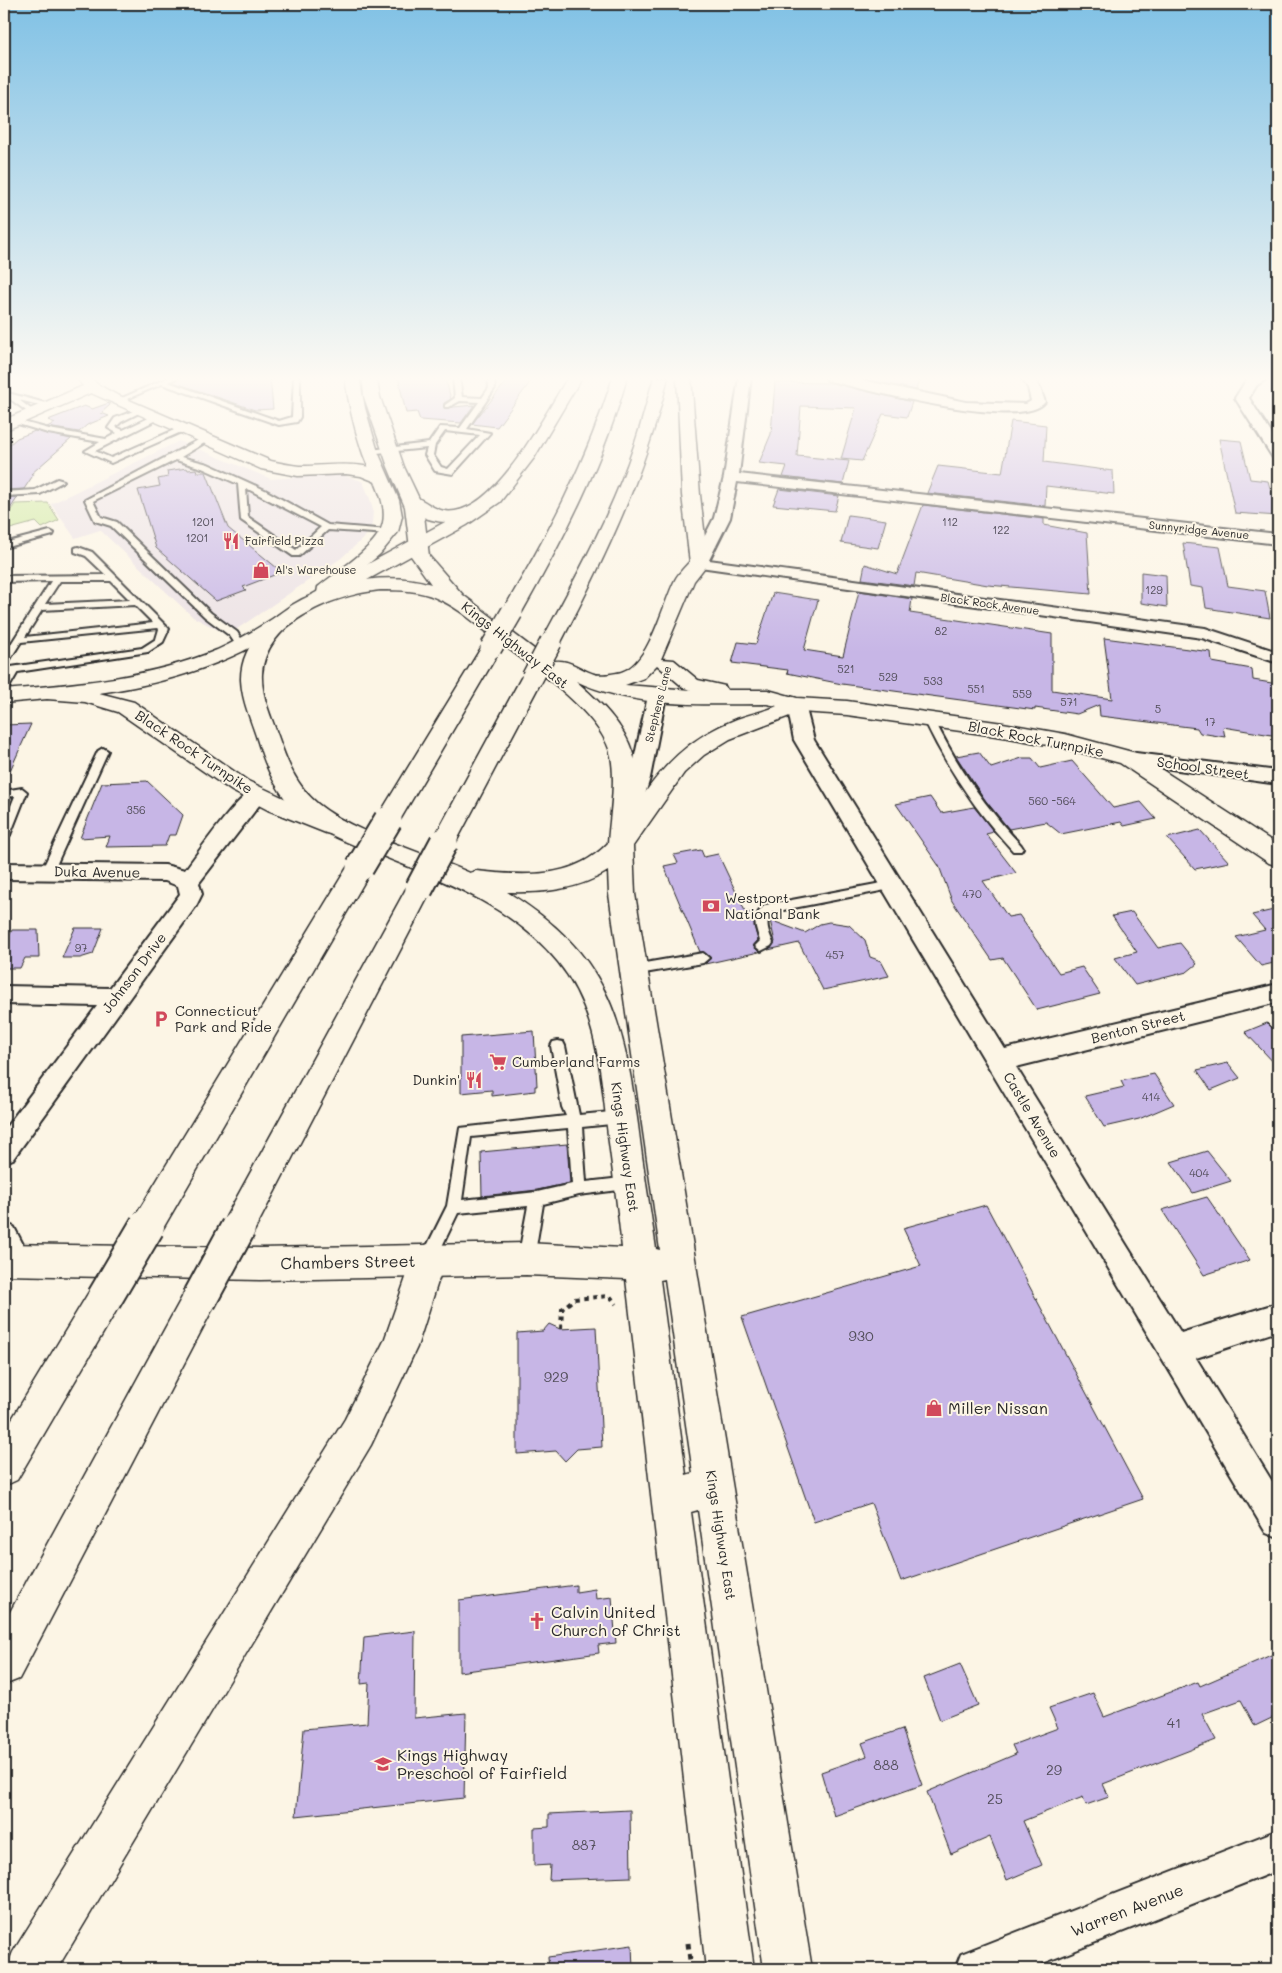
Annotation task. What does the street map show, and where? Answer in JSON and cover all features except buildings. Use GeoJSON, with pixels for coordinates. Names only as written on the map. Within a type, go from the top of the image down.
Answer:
{"type":"FeatureCollection","features":[{"type":"Feature","properties":{"kind":"main road"},"geometry":{"type":"LineString","coordinates":[[288,469],[298,471],[344,469]]}},
{"type":"Feature","properties":{"kind":"main road"},"geometry":{"type":"LineString","coordinates":[[346,469],[365,472],[381,480]]}},
{"type":"Feature","properties":{"kind":"main road"},"geometry":{"type":"LineString","coordinates":[[314,601],[364,559],[389,532],[393,508],[377,469]]}},
{"type":"Feature","properties":{"kind":"main road"},"geometry":{"type":"LineString","coordinates":[[397,469],[412,500],[420,556],[428,569],[459,601]]}},
{"type":"Feature","properties":{"kind":"main road"},"geometry":{"type":"LineString","coordinates":[[314,601],[479,509],[494,498],[519,469]]}},
{"type":"Feature","properties":{"kind":"main road"},"geometry":{"type":"LineString","coordinates":[[4,1468],[491,648],[553,542],[589,469]]}},
{"type":"Feature","properties":{"kind":"main road"},"geometry":{"type":"LineString","coordinates":[[4,1664],[532,678],[601,547],[627,491],[635,469]]}},
{"type":"Feature","properties":{"kind":"main road"},"geometry":{"type":"LineString","coordinates":[[690,469],[699,563]]}},
{"type":"Feature","properties":{"kind":"main road"},"geometry":{"type":"LineString","coordinates":[[412,500],[426,513],[440,518],[454,518],[479,509]]}},
{"type":"Feature","properties":{"kind":"main road","name":"Stephens Lane"},"geometry":{"type":"LineString","coordinates":[[657,696],[699,579],[699,563]]}},
{"type":"Feature","properties":{"kind":"main road","name":"Stephens Lane"},"geometry":{"type":"LineString","coordinates":[[584,678],[605,681],[622,679],[636,674],[646,666],[652,657],[685,579],[699,563]]}},
{"type":"Feature","properties":{"kind":"main road","name":"Kings Highway East"},"geometry":{"type":"LineString","coordinates":[[730,1969],[670,1496],[660,1265],[633,970],[620,878],[624,767],[618,743],[612,731],[586,701],[459,601],[430,590],[404,586],[359,587],[314,601],[287,618],[269,636],[257,654],[252,674],[253,694],[275,759],[288,785],[311,811],[337,828],[453,875],[502,899],[532,919],[558,943],[580,971],[593,994],[604,1020],[621,1116],[630,1183],[660,1265],[714,1488],[788,1969]]}},
{"type":"Feature","properties":{"kind":"main road","name":"Black Rock Turnpike"},"geometry":{"type":"LineString","coordinates":[[4,697],[47,694],[165,674],[208,660],[241,646],[287,618]]}},
{"type":"Feature","properties":{"kind":"main road","name":"Black Rock Turnpike"},"geometry":{"type":"LineString","coordinates":[[513,643],[584,678],[621,690],[657,696],[708,698],[756,696],[796,705],[824,706],[929,719],[1065,741],[1128,758],[1278,857]]}},
{"type":"Feature","properties":{"kind":"main road"},"geometry":{"type":"LineString","coordinates":[[667,664],[696,686],[756,696]]}},
{"type":"Feature","properties":{"kind":"main road","name":"Black Rock Turnpike"},"geometry":{"type":"LineString","coordinates":[[47,694],[100,699],[126,707],[229,780],[258,795],[337,828]]}},
{"type":"Feature","properties":{"kind":"main road","name":"Black Rock Turnpike"},"geometry":{"type":"LineString","coordinates":[[453,875],[513,883],[563,879],[590,871],[601,864],[620,846],[675,768],[696,750],[736,727],[778,715],[796,705]]}},
{"type":"Feature","properties":{"kind":"main road","name":"Chambers Street"},"geometry":{"type":"LineString","coordinates":[[8,1252],[260,1264],[526,1259],[660,1265]]}},
{"type":"Feature","properties":{"kind":"main road"},"geometry":{"type":"LineString","coordinates":[[30,1969],[358,1432],[400,1347],[428,1260]]}},
{"type":"Feature","properties":{"kind":"main road"},"geometry":{"type":"LineString","coordinates":[[670,1496],[714,1488]]}},
{"type":"Feature","properties":{"kind":"street","name":"Stephens Lane"},"geometry":{"type":"LineString","coordinates":[[699,563],[722,518],[732,469]]}},
{"type":"Feature","properties":{"kind":"street","name":"Sunnyridge Avenue"},"geometry":{"type":"LineString","coordinates":[[731,477],[1278,539]]}},
{"type":"Feature","properties":{"kind":"street","name":"Black Rock Avenue"},"geometry":{"type":"LineString","coordinates":[[699,563],[1205,633],[1278,658]]}},
{"type":"Feature","properties":{"kind":"street","name":"Stephens Lane"},"geometry":{"type":"LineString","coordinates":[[620,846],[640,778],[657,696]]}},
{"type":"Feature","properties":{"kind":"street","name":"Castle Avenue"},"geometry":{"type":"LineString","coordinates":[[796,705],[804,740],[1278,1522]]}},
{"type":"Feature","properties":{"kind":"street","name":"School Street"},"geometry":{"type":"LineString","coordinates":[[1128,758],[1278,778]]}},
{"type":"Feature","properties":{"kind":"street","name":"Johnson Drive"},"geometry":{"type":"LineString","coordinates":[[4,1151],[115,997],[188,900],[191,894],[188,882],[233,822],[258,795]]}},
{"type":"Feature","properties":{"kind":"street","name":"Duka Avenue"},"geometry":{"type":"LineString","coordinates":[[4,871],[166,873],[178,876],[188,882]]}},
{"type":"Feature","properties":{"kind":"street","name":"Benton Street"},"geometry":{"type":"LineString","coordinates":[[998,1061],[1278,993]]}},
{"type":"Feature","properties":{"kind":"street"},"geometry":{"type":"LineString","coordinates":[[4,996],[115,997]]}},
{"type":"Feature","properties":{"kind":"street"},"geometry":{"type":"LineString","coordinates":[[1175,1350],[1278,1317]]}},
{"type":"Feature","properties":{"kind":"street","name":"Warren Avenue"},"geometry":{"type":"LineString","coordinates":[[976,1969],[1278,1850]]}},
{"type":"Feature","properties":{"kind":"lane"},"geometry":{"type":"LineString","coordinates":[[151,469],[89,500],[98,519],[114,524],[208,615],[234,634],[241,646]]}},
{"type":"Feature","properties":{"kind":"lane"},"geometry":{"type":"LineString","coordinates":[[212,469],[326,527],[389,532]]}},
{"type":"Feature","properties":{"kind":"lane"},"geometry":{"type":"LineString","coordinates":[[438,469],[450,472],[453,469]]}},
{"type":"Feature","properties":{"kind":"lane"},"geometry":{"type":"LineString","coordinates":[[4,494],[37,492],[60,481]]}},
{"type":"Feature","properties":{"kind":"lane"},"geometry":{"type":"LineString","coordinates":[[242,483],[244,518],[296,554],[326,527]]}},
{"type":"Feature","properties":{"kind":"lane"},"geometry":{"type":"LineString","coordinates":[[4,546],[50,533]]}},
{"type":"Feature","properties":{"kind":"lane"},"geometry":{"type":"LineString","coordinates":[[4,689],[9,670],[48,666],[145,650],[160,640],[164,630],[160,625],[89,554],[78,550]]}},
{"type":"Feature","properties":{"kind":"lane"},"geometry":{"type":"LineString","coordinates":[[4,579],[112,578]]}},
{"type":"Feature","properties":{"kind":"lane"},"geometry":{"type":"LineString","coordinates":[[4,662],[58,579]]}},
{"type":"Feature","properties":{"kind":"lane"},"geometry":{"type":"LineString","coordinates":[[39,607],[137,602]]}},
{"type":"Feature","properties":{"kind":"lane"},"geometry":{"type":"LineString","coordinates":[[18,640],[160,625]]}},
{"type":"Feature","properties":{"kind":"lane"},"geometry":{"type":"LineString","coordinates":[[929,719],[962,782],[994,825],[1016,848]]}},
{"type":"Feature","properties":{"kind":"lane"},"geometry":{"type":"LineString","coordinates":[[47,872],[103,751]]}},
{"type":"Feature","properties":{"kind":"lane"},"geometry":{"type":"LineString","coordinates":[[4,794],[22,792],[4,835]]}},
{"type":"Feature","properties":{"kind":"lane"},"geometry":{"type":"LineString","coordinates":[[761,946],[767,943],[761,924],[762,915],[769,908],[892,885]]}},
{"type":"Feature","properties":{"kind":"lane"},"geometry":{"type":"LineString","coordinates":[[633,970],[703,958]]}},
{"type":"Feature","properties":{"kind":"lane"},"geometry":{"type":"LineString","coordinates":[[558,1046],[569,1107],[575,1122],[579,1189]]}},
{"type":"Feature","properties":{"kind":"lane"},"geometry":{"type":"LineString","coordinates":[[428,1260],[454,1207],[465,1132],[621,1116]]}},
{"type":"Feature","properties":{"kind":"lane"},"geometry":{"type":"LineString","coordinates":[[454,1207],[537,1199],[579,1189],[630,1183]]}},
{"type":"Feature","properties":{"kind":"lane"},"geometry":{"type":"LineString","coordinates":[[526,1259],[537,1199]]}},
{"type":"Feature","properties":{"kind":"path"},"geometry":{"type":"LineString","coordinates":[[561,1329],[562,1310],[574,1299],[610,1296],[619,1308]]}},
{"type":"Feature","properties":{"kind":"path"},"geometry":{"type":"LineString","coordinates":[[688,1940],[691,1969]]}},
{"type":"Feature","properties":{"kind":"shaded area"},"geometry":{"type":"Polygon","coordinates":[[[122,469],[247,469],[271,479],[339,474],[359,480],[363,482],[373,510],[372,524],[365,537],[340,559],[228,635],[193,617],[100,530],[75,538],[51,504],[122,469]]]}},
{"type":"Feature","properties":{"kind":"green space"},"geometry":{"type":"Polygon","coordinates":[[[48,503],[59,520],[42,528],[36,522],[10,529],[4,524],[15,504],[48,503]]]}},
{"type":"Feature","properties":{"kind":"place","name":"Fairfield Pizza"},"geometry":{"type":"Point","coordinates":[231,541]}},
{"type":"Feature","properties":{"kind":"place","name":"Al's Warehouse"},"geometry":{"type":"Point","coordinates":[261,570]}},
{"type":"Feature","properties":{"kind":"place","name":"Westport National Bank"},"geometry":{"type":"Point","coordinates":[711,906]}},
{"type":"Feature","properties":{"kind":"place","name":"Connecticut Park and Ride"},"geometry":{"type":"Point","coordinates":[161,1019]}},
{"type":"Feature","properties":{"kind":"place","name":"Cumberland Farms"},"geometry":{"type":"Point","coordinates":[498,1062]}},
{"type":"Feature","properties":{"kind":"place","name":"Dunkin'"},"geometry":{"type":"Point","coordinates":[474,1080]}},
{"type":"Feature","properties":{"kind":"place","name":"Miller Nissan"},"geometry":{"type":"Point","coordinates":[934,1408]}},
{"type":"Feature","properties":{"kind":"place","name":"Calvin United Church of Christ"},"geometry":{"type":"Point","coordinates":[537,1621]}},
{"type":"Feature","properties":{"kind":"place","name":"Kings Highway Preschool of Fairfield"},"geometry":{"type":"Point","coordinates":[383,1764]}}]}
